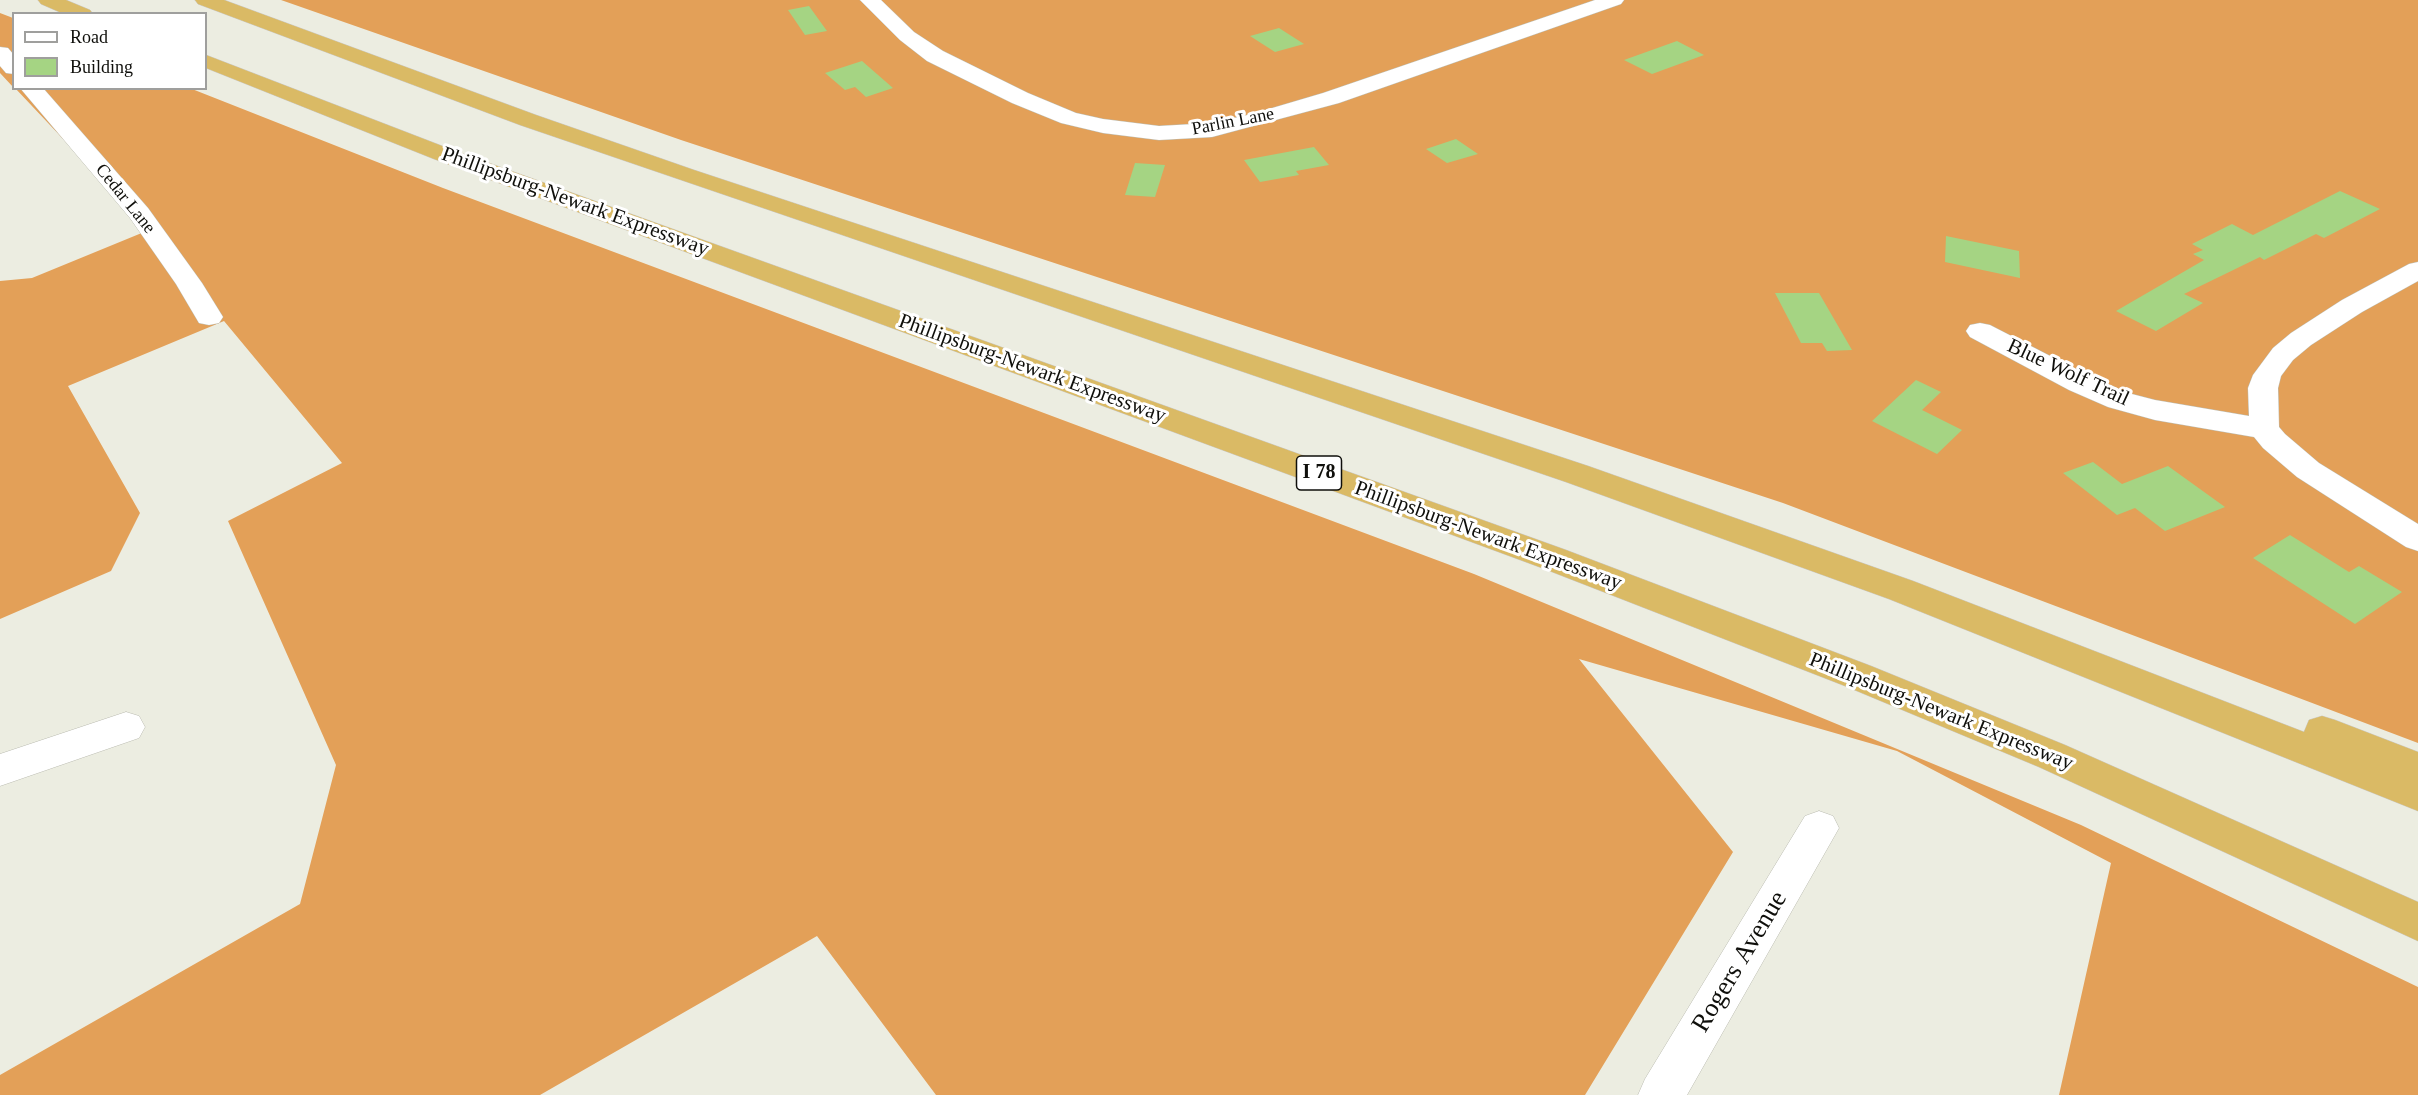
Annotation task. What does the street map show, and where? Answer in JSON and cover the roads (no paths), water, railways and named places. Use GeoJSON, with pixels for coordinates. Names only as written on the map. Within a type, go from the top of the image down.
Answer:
{"type":"FeatureCollection","features":[{"type":"Feature","properties":{"kind":"highway"},"geometry":{"type":"LineString","coordinates":[[48,0],[78,12]]}},
{"type":"Feature","properties":{"kind":"highway"},"geometry":{"type":"LineString","coordinates":[[206,0],[517,116],[685,175],[1577,474],[1901,590],[2418,795]]}},
{"type":"Feature","properties":{"kind":"highway","name":"Phillipsburg-Newark Expressway"},"geometry":{"type":"LineString","coordinates":[[207,61],[442,154],[1554,559],[1826,664],[2052,756],[2418,922]]}},
{"type":"Feature","properties":{"kind":"highway"},"geometry":{"type":"LineString","coordinates":[[1577,474],[1909,575],[2117,652],[2418,769]]}},
{"type":"Feature","properties":{"kind":"street","name":"Parlin Lane"},"geometry":{"type":"LineString","coordinates":[[870,0],[907,36],[935,56],[1020,98],[1069,118],[1103,126],[1159,133],[1212,130],[1331,98],[1614,0]]}},
{"type":"Feature","properties":{"kind":"street"},"geometry":{"type":"LineString","coordinates":[[0,53],[12,66]]}},
{"type":"Feature","properties":{"kind":"street","name":"Cedar Lane"},"geometry":{"type":"LineString","coordinates":[[33,90],[139,213],[189,283],[210,317]]}},
{"type":"Feature","properties":{"kind":"street"},"geometry":{"type":"LineString","coordinates":[[2418,270],[2352,306],[2301,339],[2283,354],[2267,375],[2264,388],[2264,429],[2274,441],[2308,470],[2418,539]]}},
{"type":"Feature","properties":{"kind":"street","name":"Blue Wolf Trail"},"geometry":{"type":"LineString","coordinates":[[1980,331],[2079,383],[2118,400],[2155,410],[2264,429]]}},
{"type":"Feature","properties":{"kind":"street"},"geometry":{"type":"LineString","coordinates":[[0,770],[126,727]]}},
{"type":"Feature","properties":{"kind":"street","name":"Rogers Avenue"},"geometry":{"type":"LineString","coordinates":[[1661,1095],[1819,828]]}}]}
